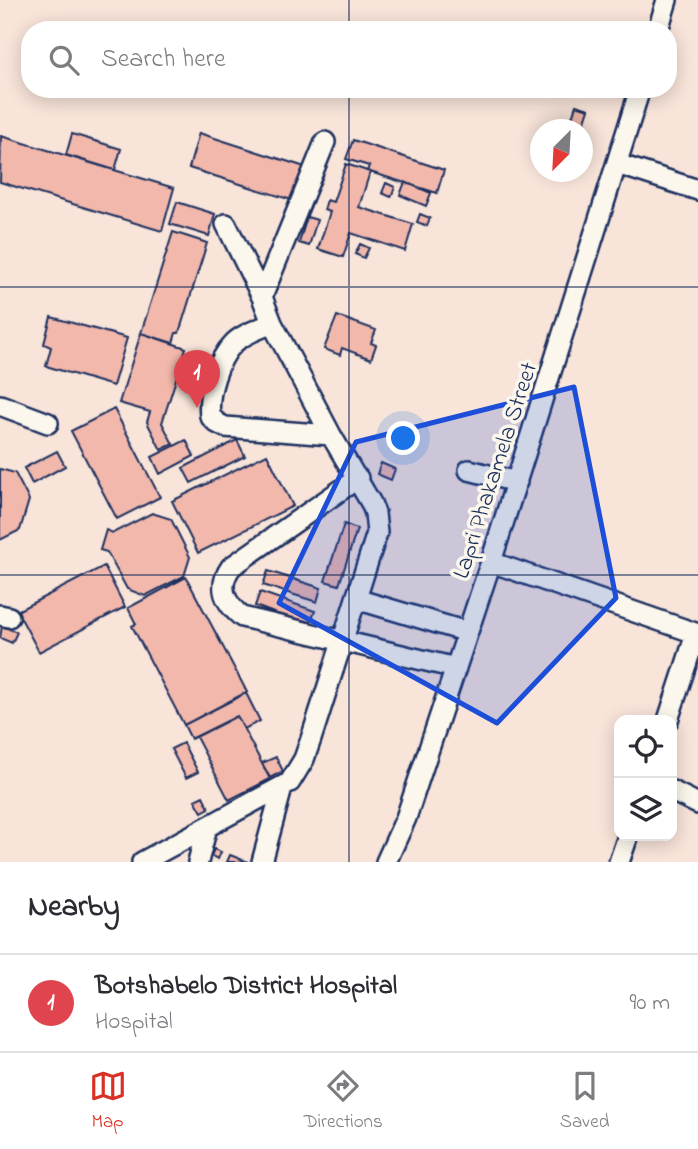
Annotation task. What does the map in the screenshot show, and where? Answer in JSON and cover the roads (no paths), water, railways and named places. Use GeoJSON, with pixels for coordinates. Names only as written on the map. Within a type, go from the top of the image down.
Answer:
{"type":"FeatureCollection","features":[{"type":"Feature","properties":{"kind":"street"},"geometry":{"type":"LineString","coordinates":[[661,21],[667,0]]}},
{"type":"Feature","properties":{"kind":"street","name":"Lapri Phakamela Street"},"geometry":{"type":"LineString","coordinates":[[386,862],[406,818],[491,562],[637,98]]}},
{"type":"Feature","properties":{"kind":"street"},"geometry":{"type":"LineString","coordinates":[[262,297],[325,142]]}},
{"type":"Feature","properties":{"kind":"street"},"geometry":{"type":"LineString","coordinates":[[617,164],[698,190]]}},
{"type":"Feature","properties":{"kind":"street"},"geometry":{"type":"LineString","coordinates":[[142,862],[290,782],[304,759],[377,533],[375,513],[358,478],[331,435],[272,323],[226,224]]}},
{"type":"Feature","properties":{"kind":"street"},"geometry":{"type":"LineString","coordinates":[[272,323],[234,342],[227,352],[220,364],[214,385],[210,416],[225,427],[331,435]]}},
{"type":"Feature","properties":{"kind":"street"},"geometry":{"type":"LineString","coordinates":[[0,405],[48,423]]}},
{"type":"Feature","properties":{"kind":"street"},"geometry":{"type":"LineString","coordinates":[[469,470],[517,482]]}},
{"type":"Feature","properties":{"kind":"street"},"geometry":{"type":"LineString","coordinates":[[358,478],[231,567],[223,583],[226,601],[242,617],[456,668]]}},
{"type":"Feature","properties":{"kind":"street"},"geometry":{"type":"LineString","coordinates":[[491,562],[697,634],[670,715]]}},
{"type":"Feature","properties":{"kind":"street"},"geometry":{"type":"LineString","coordinates":[[356,599],[467,632]]}},
{"type":"Feature","properties":{"kind":"street"},"geometry":{"type":"LineString","coordinates":[[262,862],[282,788]]}},
{"type":"Feature","properties":{"kind":"street"},"geometry":{"type":"LineString","coordinates":[[677,794],[698,804]]}},
{"type":"Feature","properties":{"kind":"street"},"geometry":{"type":"LineString","coordinates":[[198,862],[207,827]]}},
{"type":"Feature","properties":{"kind":"street"},"geometry":{"type":"LineString","coordinates":[[619,862],[626,841]]}},
{"type":"Feature","properties":{"kind":"place","name":"Botshabelo District Hospital"},"geometry":{"type":"Point","coordinates":[197,408]}}]}
